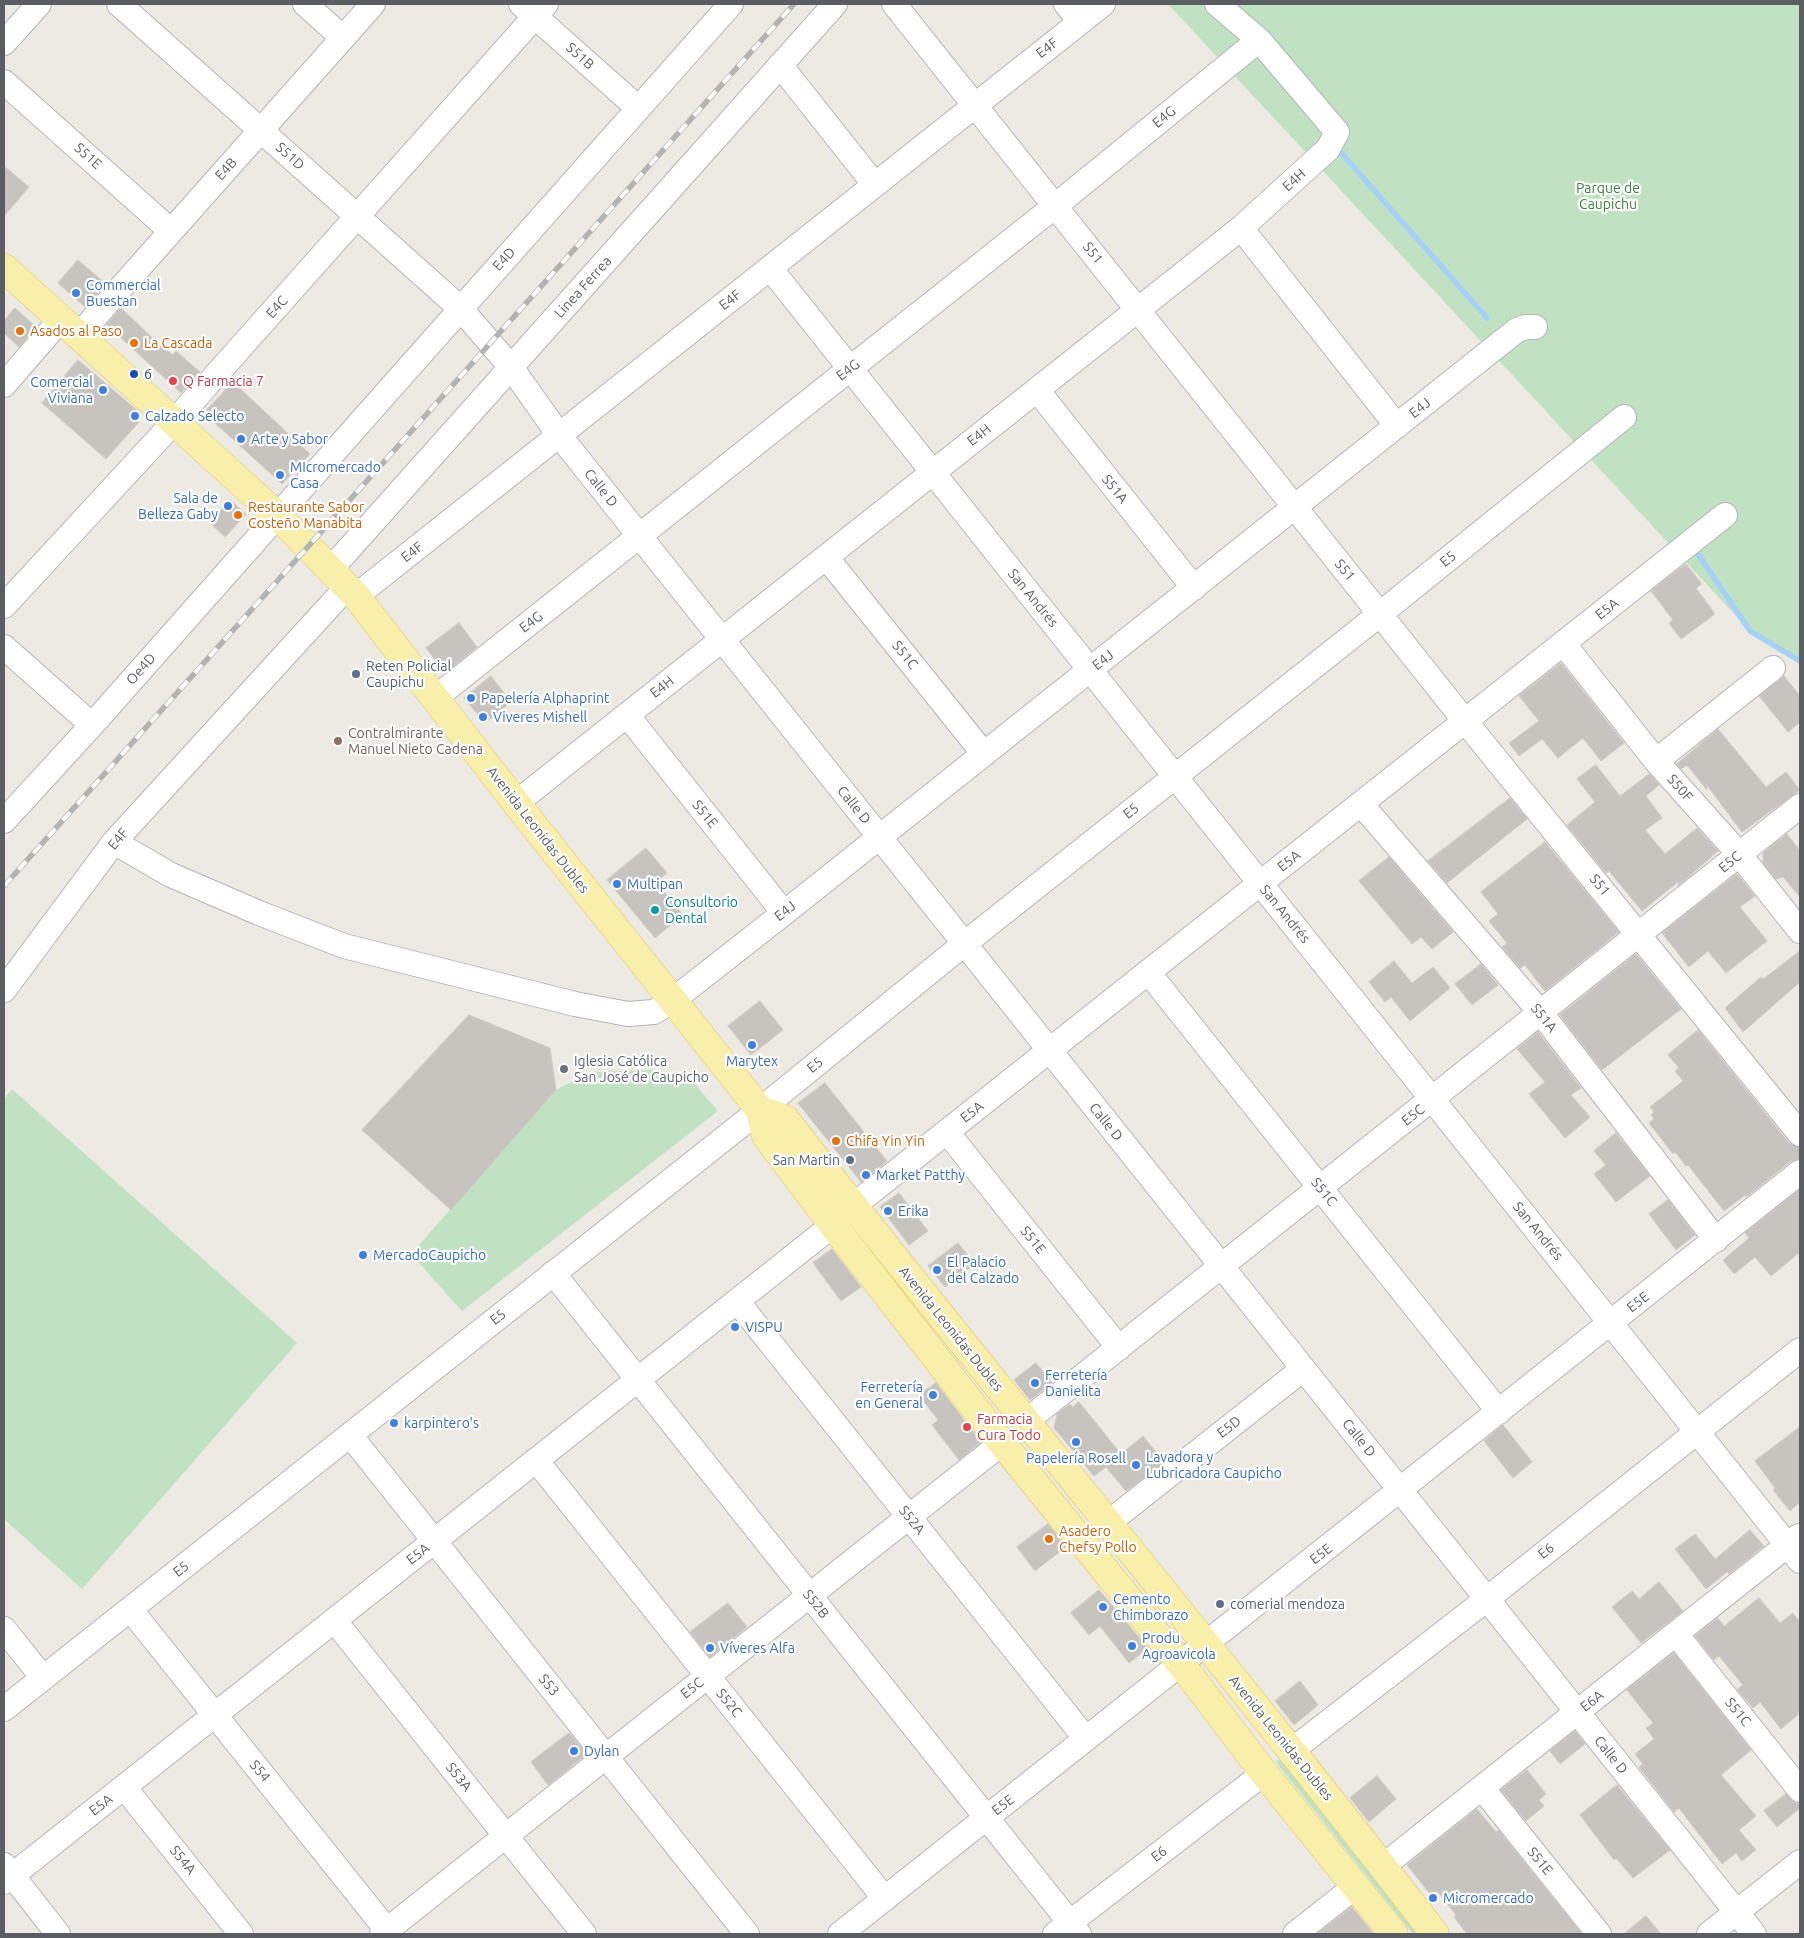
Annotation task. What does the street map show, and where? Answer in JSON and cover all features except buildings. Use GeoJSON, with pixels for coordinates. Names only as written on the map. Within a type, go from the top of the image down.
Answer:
{"type":"FeatureCollection","features":[{"type":"Feature","properties":{"kind":"main road","name":"Avenida Leonidas Dubles"},"geometry":{"type":"LineString","coordinates":[[4,268],[277,515],[344,584],[760,1110],[766,1136],[832,1225],[1002,1443],[1181,1664],[1264,1773],[1394,1934]]}},
{"type":"Feature","properties":{"kind":"main road","name":"Avenida Leonidas Dubles"},"geometry":{"type":"LineString","coordinates":[[760,1110],[786,1119],[1025,1422],[1206,1644],[1436,1934]]}},
{"type":"Feature","properties":{"kind":"street"},"geometry":{"type":"LineString","coordinates":[[4,43],[39,4]]}},
{"type":"Feature","properties":{"kind":"street","name":"S51D"},"geometry":{"type":"LineString","coordinates":[[119,4],[460,308]]}},
{"type":"Feature","properties":{"kind":"street"},"geometry":{"type":"LineString","coordinates":[[305,4],[343,38]]}},
{"type":"Feature","properties":{"kind":"street","name":"E4B"},"geometry":{"type":"LineString","coordinates":[[4,385],[70,327],[171,231],[373,4]]}},
{"type":"Feature","properties":{"kind":"street","name":"E4D"},"geometry":{"type":"LineString","coordinates":[[277,515],[731,4]]}},
{"type":"Feature","properties":{"kind":"street","name":"Linea Ferrea"},"geometry":{"type":"LineString","coordinates":[[344,584],[512,367],[835,4]]}},
{"type":"Feature","properties":{"kind":"street","name":"S51"},"geometry":{"type":"LineString","coordinates":[[894,4],[1465,721],[1640,934],[1800,1134]]}},
{"type":"Feature","properties":{"kind":"street"},"geometry":{"type":"LineString","coordinates":[[1066,4],[1080,22]]}},
{"type":"Feature","properties":{"kind":"street","name":"E4F"},"geometry":{"type":"LineString","coordinates":[[4,990],[114,842],[344,584],[559,435],[1103,4]]}},
{"type":"Feature","properties":{"kind":"street"},"geometry":{"type":"LineString","coordinates":[[1217,4],[1259,40]]}},
{"type":"Feature","properties":{"kind":"street","name":"S51B"},"geometry":{"type":"LineString","coordinates":[[534,8],[638,108]]}},
{"type":"Feature","properties":{"kind":"street","name":"E4C"},"geometry":{"type":"LineString","coordinates":[[4,606],[175,421],[358,216],[534,8]]}},
{"type":"Feature","properties":{"kind":"street","name":"E4G"},"geometry":{"type":"LineString","coordinates":[[435,698],[1055,206],[1259,40]]}},
{"type":"Feature","properties":{"kind":"street","name":"E4H"},"geometry":{"type":"LineString","coordinates":[[516,803],[1241,228],[1328,149],[1337,132],[1259,40]]}},
{"type":"Feature","properties":{"kind":"street"},"geometry":{"type":"LineString","coordinates":[[780,65],[875,185]]}},
{"type":"Feature","properties":{"kind":"street","name":"S51E"},"geometry":{"type":"LineString","coordinates":[[4,82],[171,231]]}},
{"type":"Feature","properties":{"kind":"street"},"geometry":{"type":"LineString","coordinates":[[1241,228],[1397,426]]}},
{"type":"Feature","properties":{"kind":"street","name":"San Andrés"},"geometry":{"type":"LineString","coordinates":[[770,268],[1696,1430],[1796,1547]]}},
{"type":"Feature","properties":{"kind":"street","name":"Calle D"},"geometry":{"type":"LineString","coordinates":[[460,308],[512,367],[559,435],[639,536],[1754,1934]]}},
{"type":"Feature","properties":{"kind":"street","name":"E4J"},"geometry":{"type":"LineString","coordinates":[[114,842],[171,875],[259,913],[344,946],[575,1004],[628,1014],[654,1012],[673,1000],[1517,330],[1526,327],[1536,327]]}},
{"type":"Feature","properties":{"kind":"street","name":"S51A"},"geometry":{"type":"LineString","coordinates":[[1036,390],[1194,588]]}},
{"type":"Feature","properties":{"kind":"street","name":"E5"},"geometry":{"type":"LineString","coordinates":[[4,1709],[760,1110],[964,944],[1380,614],[1624,417]]}},
{"type":"Feature","properties":{"kind":"street","name":"Oe4D"},"geometry":{"type":"LineString","coordinates":[[4,821],[92,725],[277,515]]}},
{"type":"Feature","properties":{"kind":"street","name":"E5A"},"geometry":{"type":"LineString","coordinates":[[853,1206],[1725,516]]}},
{"type":"Feature","properties":{"kind":"street","name":"S51C"},"geometry":{"type":"LineString","coordinates":[[826,557],[984,754]]}},
{"type":"Feature","properties":{"kind":"street","name":"S50F"},"geometry":{"type":"LineString","coordinates":[[1563,643],[1656,761],[1739,854],[1800,931]]}},
{"type":"Feature","properties":{"kind":"street"},"geometry":{"type":"LineString","coordinates":[[4,648],[92,725]]}},
{"type":"Feature","properties":{"kind":"street"},"geometry":{"type":"LineString","coordinates":[[1656,761],[1773,668]]}},
{"type":"Feature","properties":{"kind":"street","name":"S51E"},"geometry":{"type":"LineString","coordinates":[[627,715],[784,912]]}},
{"type":"Feature","properties":{"kind":"street","name":"S51A"},"geometry":{"type":"LineString","coordinates":[[1361,804],[1540,1013],[1716,1240]]}},
{"type":"Feature","properties":{"kind":"street","name":"E5C"},"geometry":{"type":"LineString","coordinates":[[1025,1422],[1800,806]]}},
{"type":"Feature","properties":{"kind":"street","name":"S51C"},"geometry":{"type":"LineString","coordinates":[[1148,972],[1499,1412]]}},
{"type":"Feature","properties":{"kind":"street","name":"S51E"},"geometry":{"type":"LineString","coordinates":[[947,1132],[1119,1348]]}},
{"type":"Feature","properties":{"kind":"street","name":"E5E"},"geometry":{"type":"LineString","coordinates":[[840,1934],[1800,1172]]}},
{"type":"Feature","properties":{"kind":"street","name":"E5A"},"geometry":{"type":"LineString","coordinates":[[6,1874],[124,1787],[832,1225]]}},
{"type":"Feature","properties":{"kind":"street","name":"S52B"},"geometry":{"type":"LineString","coordinates":[[553,1274],[987,1818],[1068,1930]]}},
{"type":"Feature","properties":{"kind":"street","name":"S52A"},"geometry":{"type":"LineString","coordinates":[[737,1301],[1086,1739]]}},
{"type":"Feature","properties":{"kind":"street","name":"E6"},"geometry":{"type":"LineString","coordinates":[[1291,1751],[1487,1599],[1696,1430],[1800,1350]]}},
{"type":"Feature","properties":{"kind":"street","name":"E5D"},"geometry":{"type":"LineString","coordinates":[[1108,1523],[1303,1369]]}},
{"type":"Feature","properties":{"kind":"street","name":"S53"},"geometry":{"type":"LineString","coordinates":[[350,1435],[747,1934]]}},
{"type":"Feature","properties":{"kind":"street","name":"E5C"},"geometry":{"type":"LineString","coordinates":[[386,1933],[1002,1443]]}},
{"type":"Feature","properties":{"kind":"street","name":"S52C"},"geometry":{"type":"LineString","coordinates":[[536,1460],[885,1899]]}},
{"type":"Feature","properties":{"kind":"street","name":"E6A"},"geometry":{"type":"LineString","coordinates":[[1383,1866],[1676,1634],[1796,1547]]}},
{"type":"Feature","properties":{"kind":"street","name":"S54"},"geometry":{"type":"LineString","coordinates":[[130,1609],[386,1933]]}},
{"type":"Feature","properties":{"kind":"street","name":"S53A"},"geometry":{"type":"LineString","coordinates":[[334,1620],[584,1934]]}},
{"type":"Feature","properties":{"kind":"street"},"geometry":{"type":"LineString","coordinates":[[4,1629],[43,1678]]}},
{"type":"Feature","properties":{"kind":"street","name":"S51C"},"geometry":{"type":"LineString","coordinates":[[1676,1634],[1800,1790]]}},
{"type":"Feature","properties":{"kind":"street","name":"E6"},"geometry":{"type":"LineString","coordinates":[[1068,1930],[1264,1773]]}},
{"type":"Feature","properties":{"kind":"street","name":"S54A"},"geometry":{"type":"LineString","coordinates":[[124,1787],[241,1934]]}},
{"type":"Feature","properties":{"kind":"street","name":"S51E"},"geometry":{"type":"LineString","coordinates":[[1482,1788],[1599,1934]]}},
{"type":"Feature","properties":{"kind":"street"},"geometry":{"type":"LineString","coordinates":[[1709,1934],[1800,1862]]}},
{"type":"Feature","properties":{"kind":"street"},"geometry":{"type":"LineString","coordinates":[[6,1874],[58,1934]]}},
{"type":"Feature","properties":{"kind":"street"},"geometry":{"type":"LineString","coordinates":[[1295,1934],[1356,1886]]}},
{"type":"Feature","properties":{"kind":"green space","name":"Parque de Caupichu"},"geometry":{"type":"Polygon","coordinates":[[[1168,4],[1800,4],[1800,661],[1750,631],[1168,4]]]}},
{"type":"Feature","properties":{"kind":"green space"},"geometry":{"type":"Polygon","coordinates":[[[651,1070],[686,1074],[718,1111],[462,1311],[411,1254],[556,1090],[589,1072],[651,1070]]]}},
{"type":"Feature","properties":{"kind":"green space"},"geometry":{"type":"Polygon","coordinates":[[[12,1089],[297,1343],[82,1589],[4,1519],[4,1099],[12,1089]]]}},
{"type":"Feature","properties":{"kind":"green space"},"geometry":{"type":"Polygon","coordinates":[[[1284,1759],[1423,1934],[1413,1934],[1275,1761],[1284,1759]]]}},
{"type":"Feature","properties":{"kind":"waterway"},"geometry":{"type":"LineString","coordinates":[[1336,147],[1487,318]]}},
{"type":"Feature","properties":{"kind":"waterway"},"geometry":{"type":"LineString","coordinates":[[1698,554],[1750,631],[1800,661]]}},
{"type":"Feature","properties":{"kind":"railway"},"geometry":{"type":"LineString","coordinates":[[4,886],[794,4]]}},
{"type":"Feature","properties":{"kind":"place","name":"Commercial Buestan"},"geometry":{"type":"Point","coordinates":[76,293]}},
{"type":"Feature","properties":{"kind":"place","name":"Asados al Paso"},"geometry":{"type":"Point","coordinates":[20,331]}},
{"type":"Feature","properties":{"kind":"place","name":"La Cascada"},"geometry":{"type":"Point","coordinates":[134,343]}},
{"type":"Feature","properties":{"kind":"place","name":"6"},"geometry":{"type":"Point","coordinates":[134,374]}},
{"type":"Feature","properties":{"kind":"place","name":"Q Farmacia 7"},"geometry":{"type":"Point","coordinates":[173,381]}},
{"type":"Feature","properties":{"kind":"place","name":"Comercial Viviana"},"geometry":{"type":"Point","coordinates":[103,390]}},
{"type":"Feature","properties":{"kind":"place","name":"Calzado Selecto"},"geometry":{"type":"Point","coordinates":[135,416]}},
{"type":"Feature","properties":{"kind":"place","name":"Arte y Sabor"},"geometry":{"type":"Point","coordinates":[241,439]}},
{"type":"Feature","properties":{"kind":"place","name":"MIcromercado Casa"},"geometry":{"type":"Point","coordinates":[280,475]}},
{"type":"Feature","properties":{"kind":"place","name":"Sala de Belleza Gaby"},"geometry":{"type":"Point","coordinates":[228,506]}},
{"type":"Feature","properties":{"kind":"place","name":"Restaurante Sabor Costeño Manabita"},"geometry":{"type":"Point","coordinates":[238,515]}},
{"type":"Feature","properties":{"kind":"place","name":"Reten Policial Caupichu"},"geometry":{"type":"Point","coordinates":[356,674]}},
{"type":"Feature","properties":{"kind":"place","name":"Papelería Alphaprint"},"geometry":{"type":"Point","coordinates":[471,698]}},
{"type":"Feature","properties":{"kind":"place","name":"Viveres Mishell"},"geometry":{"type":"Point","coordinates":[483,717]}},
{"type":"Feature","properties":{"kind":"place","name":"Contralmirante Manuel Nieto Cadena"},"geometry":{"type":"Point","coordinates":[338,741]}},
{"type":"Feature","properties":{"kind":"place","name":"Multipan"},"geometry":{"type":"Point","coordinates":[617,884]}},
{"type":"Feature","properties":{"kind":"place","name":"Consultorio Dental"},"geometry":{"type":"Point","coordinates":[655,910]}},
{"type":"Feature","properties":{"kind":"place","name":"Marytex"},"geometry":{"type":"Point","coordinates":[752,1045]}},
{"type":"Feature","properties":{"kind":"place","name":"Iglesia Católica San José de Caupicho"},"geometry":{"type":"Point","coordinates":[564,1069]}},
{"type":"Feature","properties":{"kind":"place","name":"Chifa Yin Yin"},"geometry":{"type":"Point","coordinates":[836,1141]}},
{"type":"Feature","properties":{"kind":"place","name":"San Martin"},"geometry":{"type":"Point","coordinates":[850,1160]}},
{"type":"Feature","properties":{"kind":"place","name":"Market Patthy"},"geometry":{"type":"Point","coordinates":[866,1175]}},
{"type":"Feature","properties":{"kind":"place","name":"Erika"},"geometry":{"type":"Point","coordinates":[888,1211]}},
{"type":"Feature","properties":{"kind":"place","name":"MercadoCaupicho"},"geometry":{"type":"Point","coordinates":[363,1255]}},
{"type":"Feature","properties":{"kind":"place","name":"El Palacio del Calzado"},"geometry":{"type":"Point","coordinates":[937,1270]}},
{"type":"Feature","properties":{"kind":"place","name":"VISPU"},"geometry":{"type":"Point","coordinates":[735,1327]}},
{"type":"Feature","properties":{"kind":"place","name":"Ferretería Danielita"},"geometry":{"type":"Point","coordinates":[1035,1383]}},
{"type":"Feature","properties":{"kind":"place","name":"Ferretería en General"},"geometry":{"type":"Point","coordinates":[933,1395]}},
{"type":"Feature","properties":{"kind":"place","name":"karpintero's"},"geometry":{"type":"Point","coordinates":[394,1423]}},
{"type":"Feature","properties":{"kind":"place","name":"Farmacia Cura Todo"},"geometry":{"type":"Point","coordinates":[967,1427]}},
{"type":"Feature","properties":{"kind":"place","name":"Papelería Rosell"},"geometry":{"type":"Point","coordinates":[1076,1442]}},
{"type":"Feature","properties":{"kind":"place","name":"Lavadora y Lubricadora Caupicho"},"geometry":{"type":"Point","coordinates":[1136,1465]}},
{"type":"Feature","properties":{"kind":"place","name":"Asadero Chefsy Pollo"},"geometry":{"type":"Point","coordinates":[1049,1539]}},
{"type":"Feature","properties":{"kind":"place","name":"comerial mendoza"},"geometry":{"type":"Point","coordinates":[1220,1604]}},
{"type":"Feature","properties":{"kind":"place","name":"Cemento Chimborazo"},"geometry":{"type":"Point","coordinates":[1103,1607]}},
{"type":"Feature","properties":{"kind":"place","name":"Produ Agroavicola"},"geometry":{"type":"Point","coordinates":[1132,1646]}},
{"type":"Feature","properties":{"kind":"place","name":"Víveres Alfa"},"geometry":{"type":"Point","coordinates":[710,1648]}},
{"type":"Feature","properties":{"kind":"place","name":"Dylan"},"geometry":{"type":"Point","coordinates":[574,1751]}},
{"type":"Feature","properties":{"kind":"place","name":"Micromercado"},"geometry":{"type":"Point","coordinates":[1433,1898]}}]}
